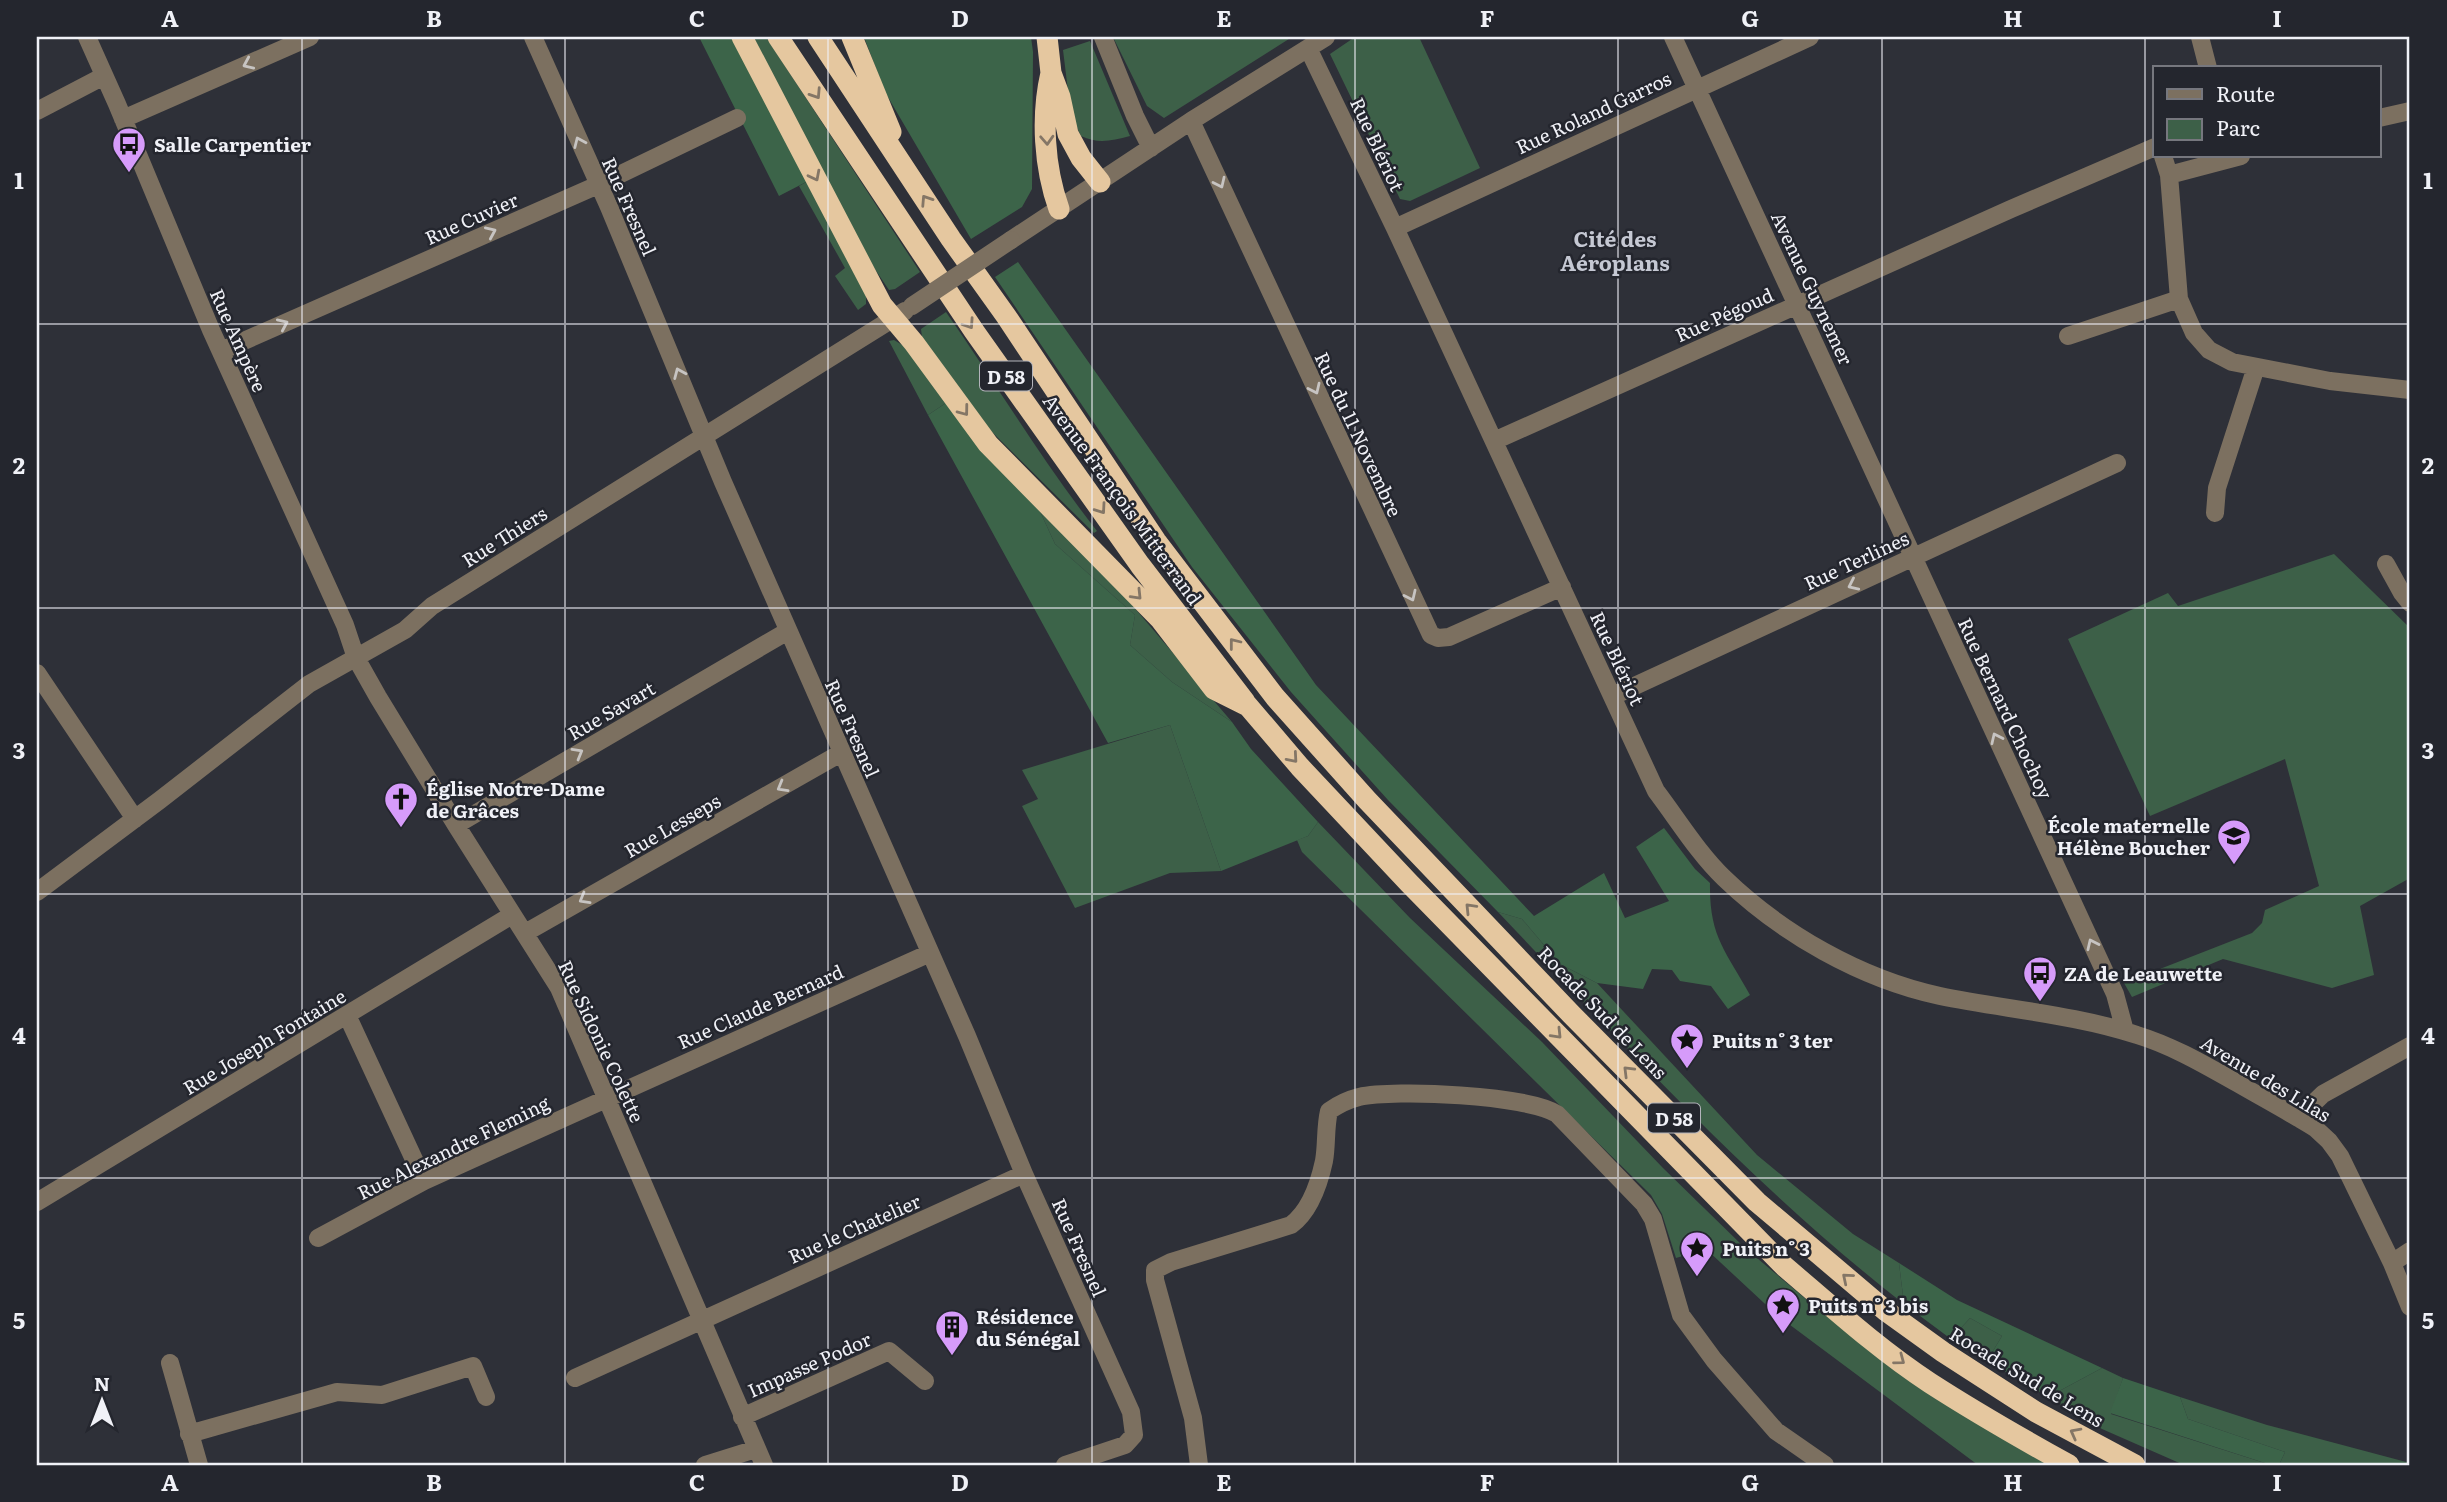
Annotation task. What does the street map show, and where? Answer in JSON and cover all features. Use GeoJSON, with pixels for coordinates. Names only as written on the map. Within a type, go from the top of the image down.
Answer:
{"type":"FeatureCollection","features":[{"type":"Feature","properties":{"kind":"highway"},"geometry":{"type":"LineString","coordinates":[[743,37],[882,305],[914,343],[988,444],[1161,620],[1214,689],[1248,706]]}},
{"type":"Feature","properties":{"kind":"highway","name":"Avenue François Mitterrand"},"geometry":{"type":"LineString","coordinates":[[778,37],[974,331],[1140,565],[1248,706]]}},
{"type":"Feature","properties":{"kind":"highway","name":"Avenue François Mitterrand"},"geometry":{"type":"LineString","coordinates":[[818,37],[1156,541],[1275,697]]}},
{"type":"Feature","properties":{"kind":"highway"},"geometry":{"type":"LineString","coordinates":[[852,37],[901,161]]}},
{"type":"Feature","properties":{"kind":"highway"},"geometry":{"type":"LineString","coordinates":[[1047,37],[1051,73],[1060,97],[1068,134],[1100,182]]}},
{"type":"Feature","properties":{"kind":"highway"},"geometry":{"type":"LineString","coordinates":[[1051,73],[1045,98],[1049,170],[1059,209]]}},
{"type":"Feature","properties":{"kind":"highway","name":"Rocade Sud de Lens"},"geometry":{"type":"LineString","coordinates":[[1275,697],[1367,800],[1757,1202],[1886,1311],[1943,1352],[2036,1412],[2135,1465]]}},
{"type":"Feature","properties":{"kind":"highway","name":"D 58"},"geometry":{"type":"LineString","coordinates":[[1248,706],[1327,796],[1784,1266],[1847,1320],[1928,1382],[2069,1465]]}},
{"type":"Feature","properties":{"kind":"street","name":"Rue Ampère"},"geometry":{"type":"LineString","coordinates":[[87,37],[221,351],[345,625],[356,658]]}},
{"type":"Feature","properties":{"kind":"street"},"geometry":{"type":"LineString","coordinates":[[123,119],[310,37]]}},
{"type":"Feature","properties":{"kind":"street","name":"Rue Fresnel"},"geometry":{"type":"LineString","coordinates":[[533,37],[1024,1174],[1131,1412],[1134,1435],[1125,1446],[1065,1465]]}},
{"type":"Feature","properties":{"kind":"street"},"geometry":{"type":"LineString","coordinates":[[1103,37],[1151,148]]}},
{"type":"Feature","properties":{"kind":"street","name":"Rue Thiers"},"geometry":{"type":"LineString","coordinates":[[37,892],[309,684],[405,630],[432,606],[893,319],[1191,121],[1326,37]]}},
{"type":"Feature","properties":{"kind":"street","name":"Avenue Guynemer"},"geometry":{"type":"LineString","coordinates":[[1674,37],[1914,556]]}},
{"type":"Feature","properties":{"kind":"street","name":"Rue Roland Garros"},"geometry":{"type":"LineString","coordinates":[[1395,228],[1810,37]]}},
{"type":"Feature","properties":{"kind":"street"},"geometry":{"type":"LineString","coordinates":[[2200,37],[2207,66]]}},
{"type":"Feature","properties":{"kind":"street","name":"Rue Blériot"},"geometry":{"type":"LineString","coordinates":[[1308,48],[1395,228],[1656,791],[1703,855],[1724,878],[1785,928],[1870,973],[1915,989],[2125,1031]]}},
{"type":"Feature","properties":{"kind":"street"},"geometry":{"type":"LineString","coordinates":[[37,111],[104,76]]}},
{"type":"Feature","properties":{"kind":"street"},"geometry":{"type":"LineString","coordinates":[[2380,118],[2410,111]]}},
{"type":"Feature","properties":{"kind":"street","name":"Rue Cuvier"},"geometry":{"type":"LineString","coordinates":[[221,351],[598,185],[737,118]]}},
{"type":"Feature","properties":{"kind":"street","name":"Rue du 11 Novembre"},"geometry":{"type":"LineString","coordinates":[[1191,121],[1431,635],[1449,638],[1562,587]]}},
{"type":"Feature","properties":{"kind":"street","name":"Rue Pégoud"},"geometry":{"type":"LineString","coordinates":[[1494,441],[2153,148]]}},
{"type":"Feature","properties":{"kind":"street"},"geometry":{"type":"LineString","coordinates":[[2164,158],[2169,175],[2179,299],[2194,333],[2209,349],[2232,362],[2256,367],[2330,381],[2410,390]]}},
{"type":"Feature","properties":{"kind":"street"},"geometry":{"type":"LineString","coordinates":[[2169,175],[2231,158]]}},
{"type":"Feature","properties":{"kind":"street"},"geometry":{"type":"LineString","coordinates":[[2068,336],[2179,299]]}},
{"type":"Feature","properties":{"kind":"street"},"geometry":{"type":"LineString","coordinates":[[2216,513],[2217,488],[2256,367]]}},
{"type":"Feature","properties":{"kind":"street","name":"Rue Terlines"},"geometry":{"type":"LineString","coordinates":[[1613,696],[2117,463]]}},
{"type":"Feature","properties":{"kind":"street","name":"Rue Bernard Chochoy"},"geometry":{"type":"LineString","coordinates":[[1914,556],[2115,994],[2125,1031]]}},
{"type":"Feature","properties":{"kind":"street"},"geometry":{"type":"LineString","coordinates":[[2386,564],[2410,603]]}},
{"type":"Feature","properties":{"kind":"street","name":"Rue Savart"},"geometry":{"type":"LineString","coordinates":[[456,825],[788,631]]}},
{"type":"Feature","properties":{"kind":"street","name":"Rue Sidonie Colette"},"geometry":{"type":"LineString","coordinates":[[356,658],[456,825],[559,988],[764,1465]]}},
{"type":"Feature","properties":{"kind":"street"},"geometry":{"type":"LineString","coordinates":[[37,673],[135,819]]}},
{"type":"Feature","properties":{"kind":"street","name":"Rue Lesseps"},"geometry":{"type":"LineString","coordinates":[[525,933],[841,753]]}},
{"type":"Feature","properties":{"kind":"street","name":"Rue Joseph Fontaine"},"geometry":{"type":"LineString","coordinates":[[37,1202],[512,915]]}},
{"type":"Feature","properties":{"kind":"street","name":"Rue Claude Bernard"},"geometry":{"type":"LineString","coordinates":[[607,1097],[930,953]]}},
{"type":"Feature","properties":{"kind":"street"},"geometry":{"type":"LineString","coordinates":[[347,1015],[424,1181]]}},
{"type":"Feature","properties":{"kind":"street","name":"Avenue des Lilas"},"geometry":{"type":"LineString","coordinates":[[2125,1031],[2185,1054],[2298,1118],[2329,1141],[2340,1156],[2392,1263],[2410,1307]]}},
{"type":"Feature","properties":{"kind":"street"},"geometry":{"type":"LineString","coordinates":[[2298,1118],[2323,1094],[2410,1046]]}},
{"type":"Feature","properties":{"kind":"street"},"geometry":{"type":"LineString","coordinates":[[1199,1465],[1193,1418],[1155,1280],[1155,1270],[1171,1262],[1291,1225],[1302,1217],[1313,1196],[1324,1160],[1325,1125],[1329,1111],[1343,1102],[1362,1096],[1447,1094],[1534,1105],[1557,1114],[1644,1204],[1653,1220],[1681,1314],[1714,1360],[1776,1431],[1825,1465]]}},
{"type":"Feature","properties":{"kind":"street","name":"Rue Alexandre Fleming"},"geometry":{"type":"LineString","coordinates":[[318,1238],[424,1181],[607,1097]]}},
{"type":"Feature","properties":{"kind":"street","name":"Rue le Chatelier"},"geometry":{"type":"LineString","coordinates":[[575,1378],[1024,1174]]}},
{"type":"Feature","properties":{"kind":"street"},"geometry":{"type":"LineString","coordinates":[[2392,1263],[2410,1251]]}},
{"type":"Feature","properties":{"kind":"street","name":"Impasse Podor"},"geometry":{"type":"LineString","coordinates":[[742,1417],[889,1351],[925,1381]]}},
{"type":"Feature","properties":{"kind":"street"},"geometry":{"type":"LineString","coordinates":[[170,1363],[199,1465]]}},
{"type":"Feature","properties":{"kind":"street"},"geometry":{"type":"LineString","coordinates":[[189,1433],[337,1392],[382,1395],[473,1366],[486,1397]]}},
{"type":"Feature","properties":{"kind":"street"},"geometry":{"type":"LineString","coordinates":[[705,1465],[756,1449]]}},
{"type":"Feature","properties":{"kind":"green space"},"geometry":{"type":"Polygon","coordinates":[[[699,37],[733,37],[808,181],[779,196],[699,37]]]}},
{"type":"Feature","properties":{"kind":"green space"},"geometry":{"type":"Polygon","coordinates":[[[753,37],[766,37],[920,272],[895,289],[889,290],[866,256],[753,37]]]}},
{"type":"Feature","properties":{"kind":"green space"},"geometry":{"type":"Polygon","coordinates":[[[864,37],[1031,37],[1032,189],[1022,207],[971,239],[885,92],[864,37]]]}},
{"type":"Feature","properties":{"kind":"green space"},"geometry":{"type":"Polygon","coordinates":[[[1113,37],[1292,37],[1164,118],[1147,106],[1113,37]]]}},
{"type":"Feature","properties":{"kind":"green space"},"geometry":{"type":"Polygon","coordinates":[[[1355,37],[1419,37],[1480,168],[1410,201],[1400,199],[1330,54],[1355,37]]]}},
{"type":"Feature","properties":{"kind":"green space"},"geometry":{"type":"Polygon","coordinates":[[[1090,41],[1130,136],[1105,141],[1087,139],[1081,136],[1071,115],[1063,50],[1090,41]]]}},
{"type":"Feature","properties":{"kind":"green space"},"geometry":{"type":"Polygon","coordinates":[[[808,181],[866,294],[866,304],[858,310],[835,276],[845,268],[799,186],[808,181]]]}},
{"type":"Feature","properties":{"kind":"green space"},"geometry":{"type":"Polygon","coordinates":[[[1018,262],[1316,685],[1534,916],[1604,873],[1625,918],[1669,901],[1636,847],[1664,828],[1695,869],[1710,883],[1710,902],[1716,931],[1750,995],[1728,1009],[1711,986],[1680,981],[1672,970],[1652,969],[1643,989],[1597,983],[1560,964],[1522,919],[1498,912],[1388,800],[1291,692],[1192,567],[995,277],[1018,262]]]}},
{"type":"Feature","properties":{"kind":"green space"},"geometry":{"type":"Polygon","coordinates":[[[946,312],[1038,450],[1097,531],[1094,533],[991,431],[922,337],[921,329],[946,312]]]}},
{"type":"Feature","properties":{"kind":"green space"},"geometry":{"type":"Polygon","coordinates":[[[894,340],[909,349],[946,403],[928,415],[889,341],[894,340]]]}},
{"type":"Feature","properties":{"kind":"green space"},"geometry":{"type":"Polygon","coordinates":[[[946,403],[1038,507],[1055,544],[1135,615],[1130,645],[1172,682],[1232,722],[1251,749],[1318,822],[1308,836],[1221,871],[1170,725],[1108,743],[928,415],[946,403]]]}},
{"type":"Feature","properties":{"kind":"green space"},"geometry":{"type":"Polygon","coordinates":[[[1038,507],[1120,591],[1232,722],[1172,682],[1130,645],[1135,615],[1055,544],[1038,507]]]}},
{"type":"Feature","properties":{"kind":"green space"},"geometry":{"type":"Polygon","coordinates":[[[2334,554],[2410,628],[2410,878],[2360,906],[2374,975],[2332,988],[2223,959],[2132,997],[2124,983],[2252,933],[2262,923],[2265,910],[2319,886],[2285,759],[2150,816],[2068,639],[2168,593],[2178,606],[2334,554]]]}},
{"type":"Feature","properties":{"kind":"green space"},"geometry":{"type":"Polygon","coordinates":[[[1170,725],[1221,871],[1170,873],[1075,908],[1022,806],[1038,799],[1022,770],[1170,725]]]}},
{"type":"Feature","properties":{"kind":"green space"},"geometry":{"type":"Polygon","coordinates":[[[1318,822],[1410,918],[1542,1042],[1663,1168],[1745,1248],[1813,1305],[1915,1381],[2054,1465],[1978,1465],[1778,1316],[1706,1249],[1676,1258],[1662,1214],[1651,1195],[1302,852],[1297,840],[1308,836],[1318,822]]]}},
{"type":"Feature","properties":{"kind":"green space"},"geometry":{"type":"Polygon","coordinates":[[[1498,912],[1522,919],[1560,964],[1597,983],[1757,1155],[1853,1234],[1899,1263],[1904,1304],[1796,1213],[1744,1165],[1644,1066],[1498,912]]]}},
{"type":"Feature","properties":{"kind":"green space"},"geometry":{"type":"Polygon","coordinates":[[[1899,1263],[1957,1300],[2102,1368],[2048,1397],[1987,1361],[2002,1336],[1970,1318],[1951,1339],[1904,1304],[1899,1263]]]}},
{"type":"Feature","properties":{"kind":"green space"},"geometry":{"type":"Polygon","coordinates":[[[1970,1318],[2002,1336],[1987,1361],[1951,1339],[1970,1318]]]}},
{"type":"Feature","properties":{"kind":"green space"},"geometry":{"type":"Polygon","coordinates":[[[2102,1368],[2123,1378],[2111,1414],[2271,1465],[2184,1465],[2102,1429],[2048,1397],[2102,1368]]]}},
{"type":"Feature","properties":{"kind":"green space"},"geometry":{"type":"Polygon","coordinates":[[[2123,1378],[2180,1397],[2188,1419],[2285,1452],[2279,1465],[2271,1465],[2110,1413],[2123,1378]]]}},
{"type":"Feature","properties":{"kind":"green space"},"geometry":{"type":"Polygon","coordinates":[[[2180,1397],[2267,1425],[2410,1465],[2279,1465],[2285,1452],[2188,1419],[2180,1397]]]}},
{"type":"Feature","properties":{"kind":"place","name":"Salle Carpentier"},"geometry":{"type":"Point","coordinates":[129,174]}},
{"type":"Feature","properties":{"kind":"place","name":"Église Notre-Dame de Grâces"},"geometry":{"type":"Point","coordinates":[401,829]}},
{"type":"Feature","properties":{"kind":"place","name":"École maternelle Hélène Boucher"},"geometry":{"type":"Point","coordinates":[2234,866]}},
{"type":"Feature","properties":{"kind":"place","name":"ZA de Leauwette"},"geometry":{"type":"Point","coordinates":[2040,1003]}},
{"type":"Feature","properties":{"kind":"place","name":"Puits n° 3 ter"},"geometry":{"type":"Point","coordinates":[1687,1070]}},
{"type":"Feature","properties":{"kind":"place","name":"Puits n° 3"},"geometry":{"type":"Point","coordinates":[1697,1278]}},
{"type":"Feature","properties":{"kind":"place","name":"Puits n° 3 bis"},"geometry":{"type":"Point","coordinates":[1783,1335]}},
{"type":"Feature","properties":{"kind":"place","name":"Résidence du Sénégal"},"geometry":{"type":"Point","coordinates":[952,1357]}},
{"type":"Feature","properties":{"kind":"district","name":"Cité des Aéroplans"},"geometry":{"type":"Point","coordinates":[1615,249]}}]}
